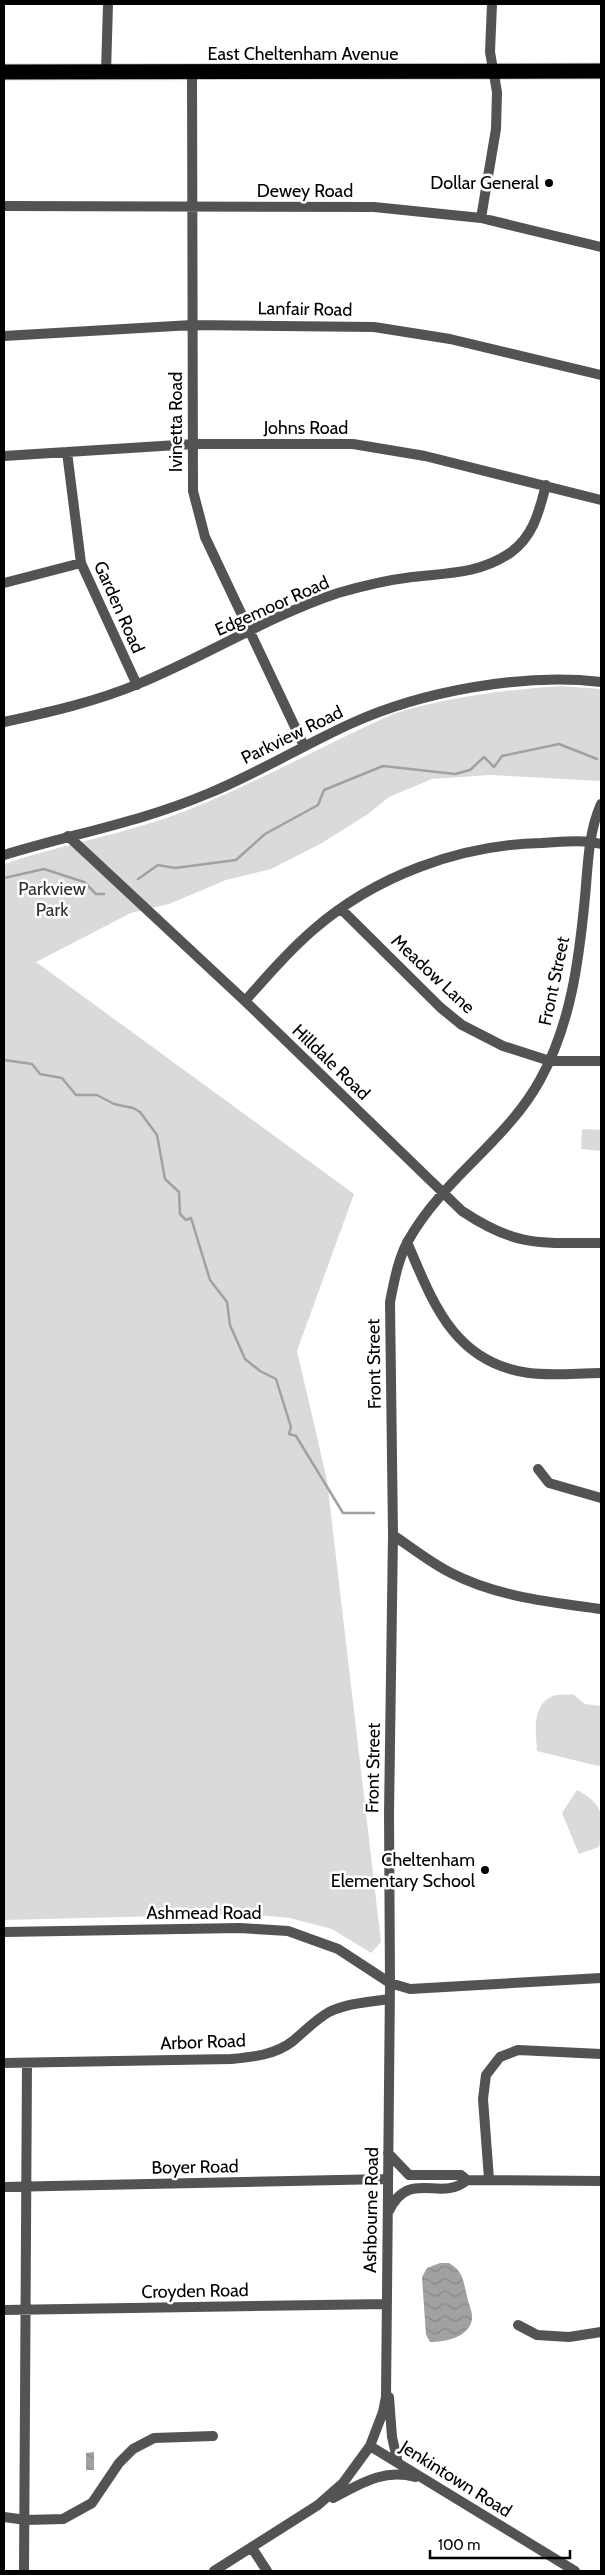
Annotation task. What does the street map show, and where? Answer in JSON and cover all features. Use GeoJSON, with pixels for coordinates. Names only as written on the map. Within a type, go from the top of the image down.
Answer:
{"type":"FeatureCollection","features":[{"type":"Feature","properties":{"kind":"highway","name":"East Cheltenham Avenue"},"geometry":{"type":"LineString","coordinates":[[4,72],[493,73],[601,71]]}},
{"type":"Feature","properties":{"kind":"street"},"geometry":{"type":"LineString","coordinates":[[106,72],[108,4]]}},
{"type":"Feature","properties":{"kind":"street"},"geometry":{"type":"LineString","coordinates":[[481,218],[496,129],[497,92],[490,52],[492,4]]}},
{"type":"Feature","properties":{"kind":"street","name":"Ivinetta Road"},"geometry":{"type":"LineString","coordinates":[[192,73],[192,491],[205,537],[304,746]]}},
{"type":"Feature","properties":{"kind":"street","name":"Dewey Road"},"geometry":{"type":"LineString","coordinates":[[4,206],[374,207],[430,211],[481,218],[601,247]]}},
{"type":"Feature","properties":{"kind":"street","name":"Lanfair Road"},"geometry":{"type":"LineString","coordinates":[[4,336],[192,325],[288,324],[403,330],[450,338],[601,375]]}},
{"type":"Feature","properties":{"kind":"street","name":"Johns Road"},"geometry":{"type":"LineString","coordinates":[[4,456],[193,444],[353,444],[416,454],[601,500]]}},
{"type":"Feature","properties":{"kind":"street","name":"Garden Road"},"geometry":{"type":"LineString","coordinates":[[67,452],[81,563],[137,685]]}},
{"type":"Feature","properties":{"kind":"street","name":"Edgemoor Road"},"geometry":{"type":"LineString","coordinates":[[4,722],[75,705],[137,685],[307,604],[340,593],[411,577],[461,573],[488,565],[510,552],[529,534],[535,523],[546,485]]}},
{"type":"Feature","properties":{"kind":"street"},"geometry":{"type":"LineString","coordinates":[[4,583],[81,563]]}},
{"type":"Feature","properties":{"kind":"street","name":"Parkview Road"},"geometry":{"type":"LineString","coordinates":[[4,855],[68,836],[118,826],[192,800],[385,709],[430,696],[527,680],[571,679],[601,682]]}},
{"type":"Feature","properties":{"kind":"street","name":"Front Street"},"geometry":{"type":"LineString","coordinates":[[390,1983],[389,1814],[393,1535],[390,1302],[397,1268],[407,1242],[442,1193],[502,1134],[536,1087],[550,1060],[566,1020],[574,987],[591,842],[596,815],[601,804]]}},
{"type":"Feature","properties":{"kind":"street","name":"Hilldale Road"},"geometry":{"type":"LineString","coordinates":[[68,836],[245,1001],[462,1211],[487,1227],[516,1239],[536,1243],[601,1243]]}},
{"type":"Feature","properties":{"kind":"street"},"geometry":{"type":"LineString","coordinates":[[245,1001],[276,966],[314,929],[341,909],[391,879],[449,858],[526,843],[591,842],[601,844]]}},
{"type":"Feature","properties":{"kind":"street","name":"Meadow Lane"},"geometry":{"type":"LineString","coordinates":[[341,909],[441,1008],[462,1025],[503,1046],[550,1060],[601,1061]]}},
{"type":"Feature","properties":{"kind":"street"},"geometry":{"type":"LineString","coordinates":[[407,1242],[430,1295],[446,1324],[474,1352],[488,1362],[529,1373],[601,1374]]}},
{"type":"Feature","properties":{"kind":"street"},"geometry":{"type":"LineString","coordinates":[[538,1469],[549,1483],[601,1498]]}},
{"type":"Feature","properties":{"kind":"street"},"geometry":{"type":"LineString","coordinates":[[393,1535],[452,1574],[477,1584],[523,1598],[601,1610]]}},
{"type":"Feature","properties":{"kind":"street","name":"Ashmead Road"},"geometry":{"type":"LineString","coordinates":[[4,1932],[240,1928],[288,1931],[338,1949],[390,1983]]}},
{"type":"Feature","properties":{"kind":"street"},"geometry":{"type":"LineString","coordinates":[[390,1983],[410,1989],[429,1989],[601,1978]]}},
{"type":"Feature","properties":{"kind":"street","name":"Ashbourne Road"},"geometry":{"type":"LineString","coordinates":[[214,2571],[318,2505],[343,2483],[370,2446],[383,2412],[387,2382],[386,2216],[390,1983]]}},
{"type":"Feature","properties":{"kind":"street","name":"Arbor Road"},"geometry":{"type":"LineString","coordinates":[[4,2063],[261,2056],[286,2046],[316,2020],[332,2011],[349,2005],[389,1999]]}},
{"type":"Feature","properties":{"kind":"street"},"geometry":{"type":"LineString","coordinates":[[488,2179],[483,2099],[486,2075],[500,2057],[518,2050],[601,2054]]}},
{"type":"Feature","properties":{"kind":"street"},"geometry":{"type":"LineString","coordinates":[[24,2571],[28,2310],[27,2063]]}},
{"type":"Feature","properties":{"kind":"street"},"geometry":{"type":"LineString","coordinates":[[388,2153],[409,2175],[461,2175],[467,2180]]}},
{"type":"Feature","properties":{"kind":"street","name":"Boyer Road"},"geometry":{"type":"LineString","coordinates":[[4,2186],[387,2179]]}},
{"type":"Feature","properties":{"kind":"street"},"geometry":{"type":"LineString","coordinates":[[386,2216],[395,2198],[402,2191],[459,2187],[467,2180],[601,2181]]}},
{"type":"Feature","properties":{"kind":"street","name":"Croyden Road"},"geometry":{"type":"LineString","coordinates":[[4,2310],[386,2304]]}},
{"type":"Feature","properties":{"kind":"street"},"geometry":{"type":"LineString","coordinates":[[518,2325],[537,2336],[569,2337],[601,2332]]}},
{"type":"Feature","properties":{"kind":"street"},"geometry":{"type":"LineString","coordinates":[[387,2382],[392,2438],[398,2462]]}},
{"type":"Feature","properties":{"kind":"street"},"geometry":{"type":"LineString","coordinates":[[4,2517],[26,2520],[63,2519],[92,2503],[118,2463],[133,2449],[154,2438],[213,2436]]}},
{"type":"Feature","properties":{"kind":"street","name":"Jenkintown Road"},"geometry":{"type":"LineString","coordinates":[[370,2446],[574,2571]]}},
{"type":"Feature","properties":{"kind":"street"},"geometry":{"type":"LineString","coordinates":[[318,2505],[377,2476],[405,2474],[426,2480]]}},
{"type":"Feature","properties":{"kind":"street"},"geometry":{"type":"LineString","coordinates":[[252,2548],[267,2571]]}},
{"type":"Feature","properties":{"kind":"green space","name":"Parkview Park"},"geometry":{"type":"Polygon","coordinates":[[[561,686],[601,689],[601,781],[491,775],[432,779],[389,797],[368,814],[322,843],[271,869],[226,880],[169,904],[131,913],[36,962],[354,1194],[297,1351],[327,1480],[381,1942],[371,1953],[332,1929],[290,1918],[244,1914],[4,1920],[4,864],[170,817],[244,786],[393,714],[434,703],[476,695],[561,686]]]}},
{"type":"Feature","properties":{"kind":"green space"},"geometry":{"type":"Polygon","coordinates":[[[582,1129],[601,1130],[601,1151],[581,1149],[582,1129]]]}},
{"type":"Feature","properties":{"kind":"green space"},"geometry":{"type":"Polygon","coordinates":[[[573,1694],[585,1704],[601,1706],[601,1764],[598,1766],[537,1751],[536,1720],[541,1706],[553,1696],[573,1694]]]}},
{"type":"Feature","properties":{"kind":"green space"},"geometry":{"type":"Polygon","coordinates":[[[577,1790],[593,1801],[602,1820],[599,1847],[579,1854],[562,1813],[577,1790]]]}},
{"type":"Feature","properties":{"kind":"water"},"geometry":{"type":"Polygon","coordinates":[[[440,2263],[449,2263],[460,2273],[464,2281],[472,2319],[466,2331],[461,2335],[449,2340],[430,2342],[426,2335],[422,2277],[427,2268],[440,2263]]]}},
{"type":"Feature","properties":{"kind":"water"},"geometry":{"type":"Polygon","coordinates":[[[94,2452],[94,2470],[86,2470],[86,2453],[94,2452]]]}},
{"type":"Feature","properties":{"kind":"waterway"},"geometry":{"type":"LineString","coordinates":[[138,879],[158,865],[175,868],[236,860],[265,834],[318,805],[324,790],[383,766],[455,774],[470,770],[484,757],[494,767],[502,756],[559,744],[597,759]]}},
{"type":"Feature","properties":{"kind":"waterway"},"geometry":{"type":"LineString","coordinates":[[4,878],[44,869],[84,882],[96,894],[104,894]]}},
{"type":"Feature","properties":{"kind":"waterway"},"geometry":{"type":"LineString","coordinates":[[4,1060],[32,1064],[40,1074],[62,1078],[76,1095],[97,1095],[114,1104],[133,1108],[140,1112],[157,1135],[165,1179],[179,1192],[180,1214],[186,1220],[191,1218],[210,1280],[227,1302],[230,1325],[245,1359],[260,1371],[276,1379],[291,1427],[289,1434],[296,1436],[343,1513],[374,1513]]}},
{"type":"Feature","properties":{"kind":"place","name":"Dollar General"},"geometry":{"type":"Point","coordinates":[549,183]}},
{"type":"Feature","properties":{"kind":"place","name":"Cheltenham Elementary School"},"geometry":{"type":"Point","coordinates":[485,1870]}}]}
